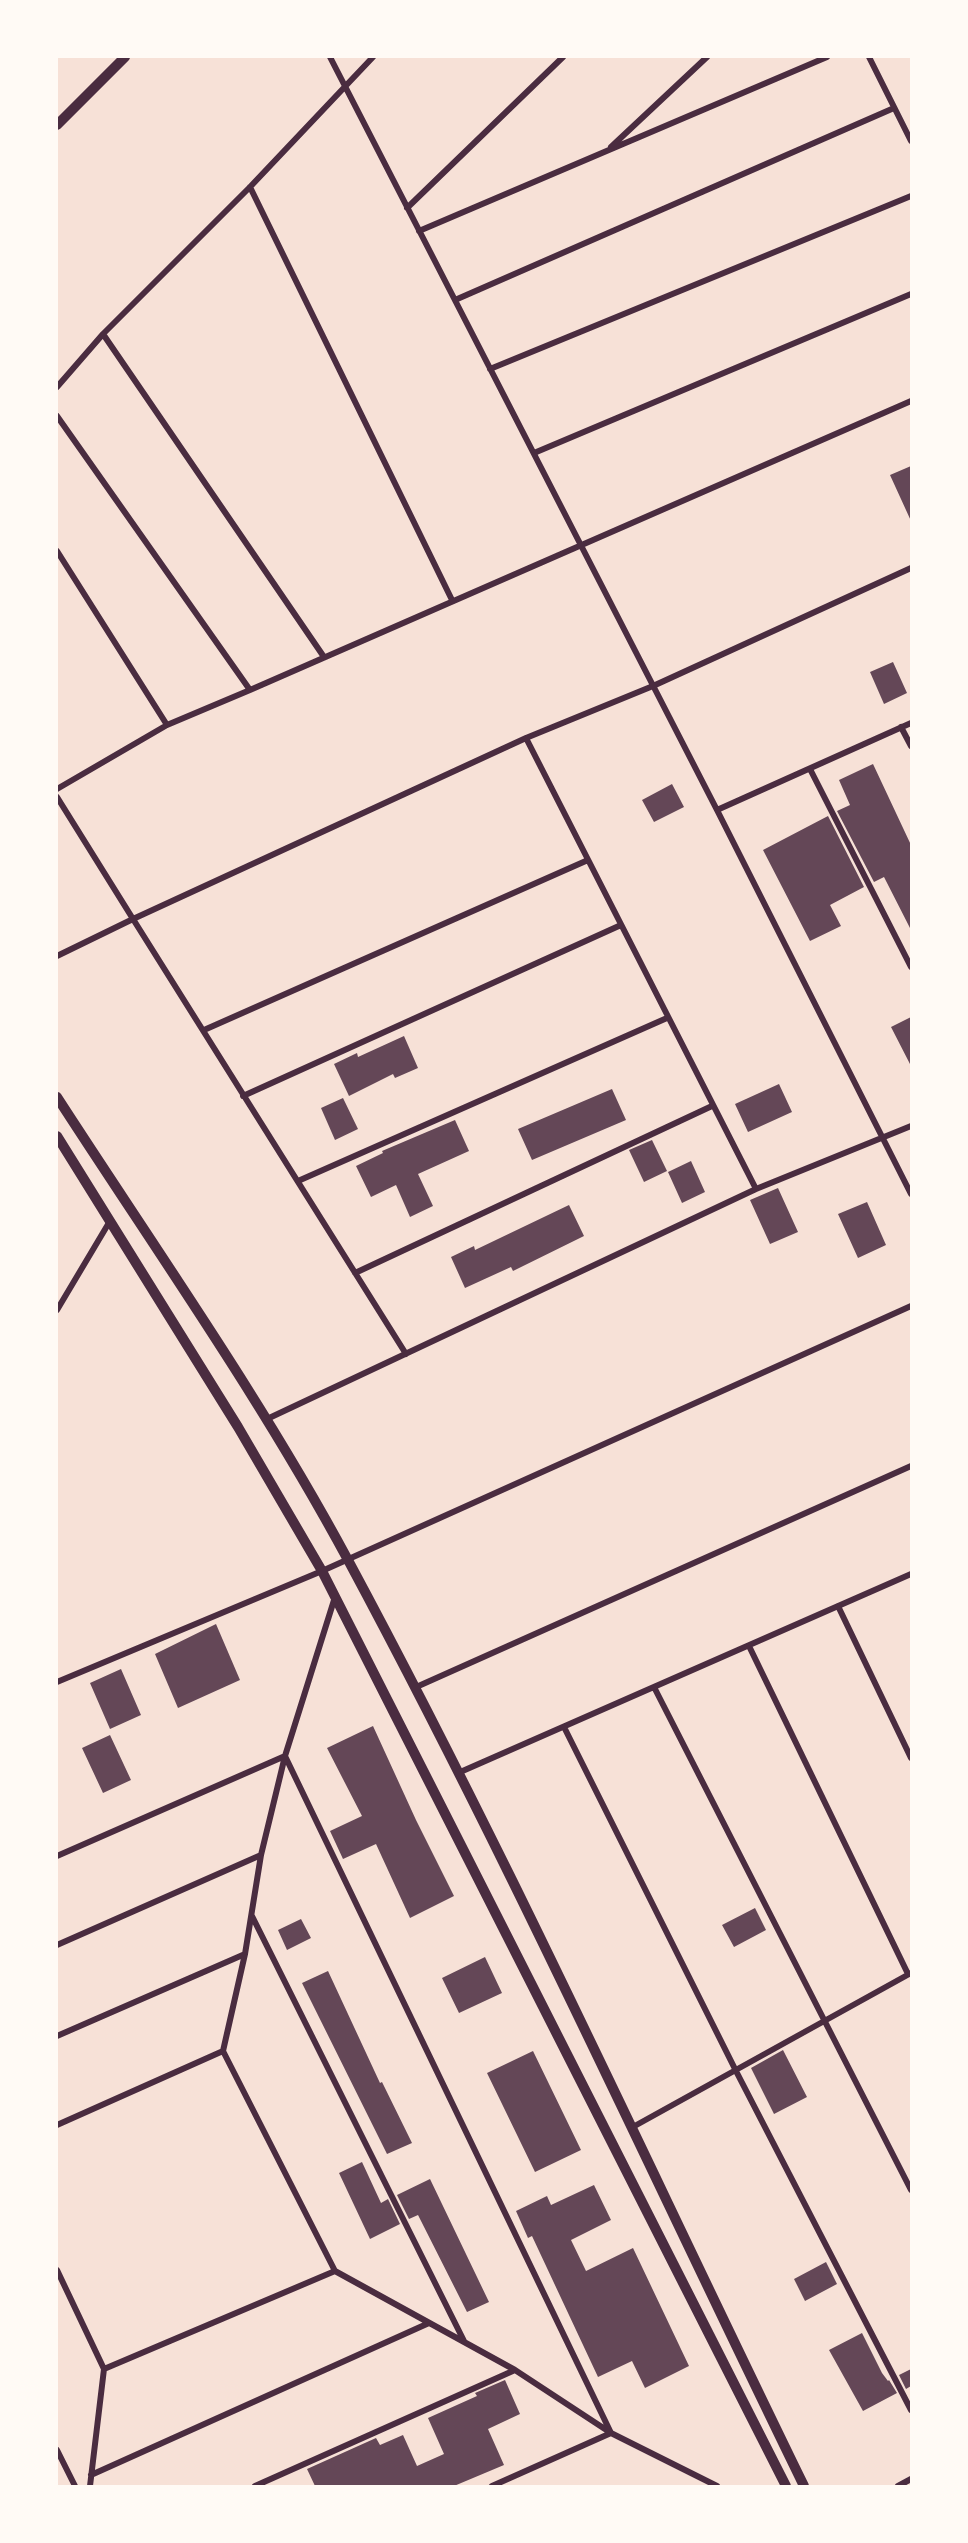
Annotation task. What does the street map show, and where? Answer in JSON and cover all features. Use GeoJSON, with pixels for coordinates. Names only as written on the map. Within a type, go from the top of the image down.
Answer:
{"type":"FeatureCollection","features":[{"type":"Feature","properties":{"kind":"street"},"geometry":{"type":"LineString","coordinates":[[57,126],[125,57]]}},
{"type":"Feature","properties":{"kind":"street"},"geometry":{"type":"LineString","coordinates":[[330,57],[717,810],[911,1194]]}},
{"type":"Feature","properties":{"kind":"street"},"geometry":{"type":"LineString","coordinates":[[57,387],[103,334],[250,187],[373,57]]}},
{"type":"Feature","properties":{"kind":"street"},"geometry":{"type":"LineString","coordinates":[[407,208],[563,57]]}},
{"type":"Feature","properties":{"kind":"street"},"geometry":{"type":"LineString","coordinates":[[608,149],[707,57]]}},
{"type":"Feature","properties":{"kind":"street"},"geometry":{"type":"LineString","coordinates":[[419,231],[827,57]]}},
{"type":"Feature","properties":{"kind":"street"},"geometry":{"type":"LineString","coordinates":[[869,57],[911,141]]}},
{"type":"Feature","properties":{"kind":"street"},"geometry":{"type":"LineString","coordinates":[[455,300],[894,108]]}},
{"type":"Feature","properties":{"kind":"street"},"geometry":{"type":"LineString","coordinates":[[250,187],[452,600]]}},
{"type":"Feature","properties":{"kind":"street"},"geometry":{"type":"LineString","coordinates":[[490,369],[911,196]]}},
{"type":"Feature","properties":{"kind":"street"},"geometry":{"type":"LineString","coordinates":[[534,453],[911,294]]}},
{"type":"Feature","properties":{"kind":"street"},"geometry":{"type":"LineString","coordinates":[[103,334],[324,657]]}},
{"type":"Feature","properties":{"kind":"street"},"geometry":{"type":"LineString","coordinates":[[57,789],[167,725],[911,400]]}},
{"type":"Feature","properties":{"kind":"street"},"geometry":{"type":"LineString","coordinates":[[57,416],[250,690]]}},
{"type":"Feature","properties":{"kind":"street"},"geometry":{"type":"LineString","coordinates":[[57,551],[167,725]]}},
{"type":"Feature","properties":{"kind":"street"},"geometry":{"type":"LineString","coordinates":[[57,956],[526,738],[653,686],[911,568]]}},
{"type":"Feature","properties":{"kind":"street"},"geometry":{"type":"LineString","coordinates":[[717,810],[911,723]]}},
{"type":"Feature","properties":{"kind":"street"},"geometry":{"type":"LineString","coordinates":[[902,727],[911,746]]}},
{"type":"Feature","properties":{"kind":"street"},"geometry":{"type":"LineString","coordinates":[[526,738],[756,1190]]}},
{"type":"Feature","properties":{"kind":"street"},"geometry":{"type":"LineString","coordinates":[[810,769],[911,967]]}},
{"type":"Feature","properties":{"kind":"street"},"geometry":{"type":"LineString","coordinates":[[57,797],[406,1354]]}},
{"type":"Feature","properties":{"kind":"street"},"geometry":{"type":"LineString","coordinates":[[204,1030],[588,860]]}},
{"type":"Feature","properties":{"kind":"street"},"geometry":{"type":"LineString","coordinates":[[243,1096],[621,925]]}},
{"type":"Feature","properties":{"kind":"street"},"geometry":{"type":"LineString","coordinates":[[298,1181],[667,1018]]}},
{"type":"Feature","properties":{"kind":"street"},"geometry":{"type":"LineString","coordinates":[[57,1097],[267,1419],[348,1559],[516,1889],[804,2486]]}},
{"type":"Feature","properties":{"kind":"street"},"geometry":{"type":"LineString","coordinates":[[356,1273],[712,1106]]}},
{"type":"Feature","properties":{"kind":"street"},"geometry":{"type":"LineString","coordinates":[[267,1419],[756,1190],[911,1126]]}},
{"type":"Feature","properties":{"kind":"street"},"geometry":{"type":"LineString","coordinates":[[57,1136],[238,1426],[322,1571],[786,2486]]}},
{"type":"Feature","properties":{"kind":"street"},"geometry":{"type":"LineString","coordinates":[[57,1310],[111,1221]]}},
{"type":"Feature","properties":{"kind":"street"},"geometry":{"type":"LineString","coordinates":[[57,1682],[322,1571],[911,1306]]}},
{"type":"Feature","properties":{"kind":"street"},"geometry":{"type":"LineString","coordinates":[[414,1688],[911,1466]]}},
{"type":"Feature","properties":{"kind":"street"},"geometry":{"type":"LineString","coordinates":[[458,1774],[838,1606],[910,1577]]}},
{"type":"Feature","properties":{"kind":"street"},"geometry":{"type":"LineString","coordinates":[[335,1596],[285,1756],[261,1855],[245,1954],[223,2050],[335,2271],[515,2370],[611,2433],[717,2486]]}},
{"type":"Feature","properties":{"kind":"street"},"geometry":{"type":"LineString","coordinates":[[838,1606],[911,1758]]}},
{"type":"Feature","properties":{"kind":"street"},"geometry":{"type":"LineString","coordinates":[[631,2128],[910,1974],[749,1646]]}},
{"type":"Feature","properties":{"kind":"street"},"geometry":{"type":"LineString","coordinates":[[654,1688],[911,2190]]}},
{"type":"Feature","properties":{"kind":"street"},"geometry":{"type":"LineString","coordinates":[[564,1727],[736,2071],[911,2410]]}},
{"type":"Feature","properties":{"kind":"street"},"geometry":{"type":"LineString","coordinates":[[57,1856],[285,1756]]}},
{"type":"Feature","properties":{"kind":"street"},"geometry":{"type":"LineString","coordinates":[[285,1756],[611,2433]]}},
{"type":"Feature","properties":{"kind":"street"},"geometry":{"type":"LineString","coordinates":[[57,1945],[261,1855]]}},
{"type":"Feature","properties":{"kind":"street"},"geometry":{"type":"LineString","coordinates":[[252,1916],[465,2342]]}},
{"type":"Feature","properties":{"kind":"street"},"geometry":{"type":"LineString","coordinates":[[57,2036],[245,1954]]}},
{"type":"Feature","properties":{"kind":"street"},"geometry":{"type":"LineString","coordinates":[[57,2125],[223,2050]]}},
{"type":"Feature","properties":{"kind":"street"},"geometry":{"type":"LineString","coordinates":[[57,2270],[104,2369],[90,2486]]}},
{"type":"Feature","properties":{"kind":"street"},"geometry":{"type":"LineString","coordinates":[[104,2369],[335,2271]]}},
{"type":"Feature","properties":{"kind":"street"},"geometry":{"type":"LineString","coordinates":[[91,2475],[429,2322]]}},
{"type":"Feature","properties":{"kind":"street"},"geometry":{"type":"LineString","coordinates":[[255,2486],[515,2370]]}},
{"type":"Feature","properties":{"kind":"street"},"geometry":{"type":"LineString","coordinates":[[492,2486],[611,2433]]}},
{"type":"Feature","properties":{"kind":"street"},"geometry":{"type":"LineString","coordinates":[[57,2450],[75,2486]]}},
{"type":"Feature","properties":{"kind":"street"},"geometry":{"type":"LineString","coordinates":[[898,2486],[911,2480]]}},
{"type":"Feature","properties":{"kind":"building"},"geometry":{"type":"Polygon","coordinates":[[[911,466],[911,521],[890,475],[911,466]]]}},
{"type":"Feature","properties":{"kind":"building"},"geometry":{"type":"Polygon","coordinates":[[[893,662],[907,693],[884,704],[870,672],[893,662]]]}},
{"type":"Feature","properties":{"kind":"building"},"geometry":{"type":"Polygon","coordinates":[[[873,764],[911,845],[911,930],[884,877],[874,882],[837,811],[850,805],[839,780],[873,764]]]}},
{"type":"Feature","properties":{"kind":"building"},"geometry":{"type":"Polygon","coordinates":[[[672,784],[684,807],[654,822],[642,800],[672,784]]]}},
{"type":"Feature","properties":{"kind":"building"},"geometry":{"type":"Polygon","coordinates":[[[828,816],[864,887],[830,905],[841,926],[810,941],[763,850],[828,816]]]}},
{"type":"Feature","properties":{"kind":"building"},"geometry":{"type":"Polygon","coordinates":[[[911,1017],[911,1066],[891,1027],[911,1017]]]}},
{"type":"Feature","properties":{"kind":"building"},"geometry":{"type":"Polygon","coordinates":[[[404,1036],[418,1068],[395,1078],[393,1074],[349,1096],[334,1064],[357,1053],[358,1057],[404,1036]]]}},
{"type":"Feature","properties":{"kind":"building"},"geometry":{"type":"Polygon","coordinates":[[[779,1084],[792,1112],[748,1132],[735,1104],[779,1084]]]}},
{"type":"Feature","properties":{"kind":"building"},"geometry":{"type":"Polygon","coordinates":[[[612,1089],[626,1120],[532,1160],[518,1129],[612,1089]]]}},
{"type":"Feature","properties":{"kind":"building"},"geometry":{"type":"Polygon","coordinates":[[[343,1098],[358,1129],[335,1140],[321,1108],[343,1098]]]}},
{"type":"Feature","properties":{"kind":"building"},"geometry":{"type":"Polygon","coordinates":[[[455,1120],[469,1151],[418,1174],[433,1206],[410,1217],[396,1185],[371,1197],[356,1166],[383,1153],[382,1151],[455,1120]]]}},
{"type":"Feature","properties":{"kind":"building"},"geometry":{"type":"Polygon","coordinates":[[[652,1140],[667,1171],[644,1182],[629,1150],[652,1140]]]}},
{"type":"Feature","properties":{"kind":"building"},"geometry":{"type":"Polygon","coordinates":[[[691,1161],[705,1192],[682,1203],[668,1172],[691,1161]]]}},
{"type":"Feature","properties":{"kind":"building"},"geometry":{"type":"Polygon","coordinates":[[[778,1188],[798,1232],[770,1244],[750,1200],[778,1188]]]}},
{"type":"Feature","properties":{"kind":"building"},"geometry":{"type":"Polygon","coordinates":[[[867,1202],[886,1245],[858,1258],[838,1214],[867,1202]]]}},
{"type":"Feature","properties":{"kind":"building"},"geometry":{"type":"Polygon","coordinates":[[[569,1205],[584,1236],[513,1271],[511,1267],[465,1288],[451,1257],[474,1246],[475,1250],[569,1205]]]}},
{"type":"Feature","properties":{"kind":"building"},"geometry":{"type":"Polygon","coordinates":[[[216,1624],[240,1680],[178,1708],[155,1654],[216,1624]]]}},
{"type":"Feature","properties":{"kind":"building"},"geometry":{"type":"Polygon","coordinates":[[[121,1669],[141,1715],[110,1729],[90,1683],[121,1669]]]}},
{"type":"Feature","properties":{"kind":"building"},"geometry":{"type":"Polygon","coordinates":[[[373,1726],[454,1896],[410,1918],[376,1844],[343,1859],[330,1831],[362,1816],[327,1748],[373,1726]]]}},
{"type":"Feature","properties":{"kind":"building"},"geometry":{"type":"Polygon","coordinates":[[[110,1735],[131,1780],[103,1793],[82,1748],[110,1735]]]}},
{"type":"Feature","properties":{"kind":"building"},"geometry":{"type":"Polygon","coordinates":[[[755,1908],[766,1930],[734,1947],[722,1925],[755,1908]]]}},
{"type":"Feature","properties":{"kind":"building"},"geometry":{"type":"Polygon","coordinates":[[[301,1919],[311,1938],[287,1950],[278,1930],[301,1919]]]}},
{"type":"Feature","properties":{"kind":"building"},"geometry":{"type":"Polygon","coordinates":[[[485,1957],[502,1993],[459,2013],[442,1978],[485,1957]]]}},
{"type":"Feature","properties":{"kind":"building"},"geometry":{"type":"Polygon","coordinates":[[[328,1971],[380,2083],[382,2082],[412,2143],[387,2154],[302,1983],[328,1971]]]}},
{"type":"Feature","properties":{"kind":"building"},"geometry":{"type":"Polygon","coordinates":[[[783,2050],[807,2097],[774,2114],[751,2068],[783,2050]]]}},
{"type":"Feature","properties":{"kind":"building"},"geometry":{"type":"Polygon","coordinates":[[[533,2051],[581,2150],[535,2172],[487,2073],[533,2051]]]}},
{"type":"Feature","properties":{"kind":"building"},"geometry":{"type":"Polygon","coordinates":[[[362,2162],[381,2203],[388,2199],[400,2224],[370,2239],[339,2173],[362,2162]]]}},
{"type":"Feature","properties":{"kind":"building"},"geometry":{"type":"Polygon","coordinates":[[[430,2179],[489,2302],[467,2312],[418,2215],[409,2219],[397,2195],[430,2179]]]}},
{"type":"Feature","properties":{"kind":"building"},"geometry":{"type":"Polygon","coordinates":[[[594,2185],[611,2220],[571,2240],[586,2271],[633,2248],[689,2366],[645,2388],[632,2361],[598,2377],[532,2236],[528,2238],[516,2211],[547,2196],[551,2205],[594,2185]]]}},
{"type":"Feature","properties":{"kind":"building"},"geometry":{"type":"Polygon","coordinates":[[[826,2262],[837,2284],[805,2301],[794,2279],[826,2262]]]}},
{"type":"Feature","properties":{"kind":"building"},"geometry":{"type":"Polygon","coordinates":[[[862,2333],[882,2373],[897,2393],[863,2411],[829,2350],[862,2333]]]}},
{"type":"Feature","properties":{"kind":"building"},"geometry":{"type":"Polygon","coordinates":[[[911,2369],[911,2386],[906,2389],[899,2375],[911,2369]]]}},
{"type":"Feature","properties":{"kind":"building"},"geometry":{"type":"Polygon","coordinates":[[[505,2380],[520,2414],[488,2429],[504,2465],[454,2486],[315,2486],[307,2469],[376,2438],[380,2445],[403,2435],[417,2466],[444,2454],[428,2418],[477,2396],[475,2393],[505,2380]]]}}]}
